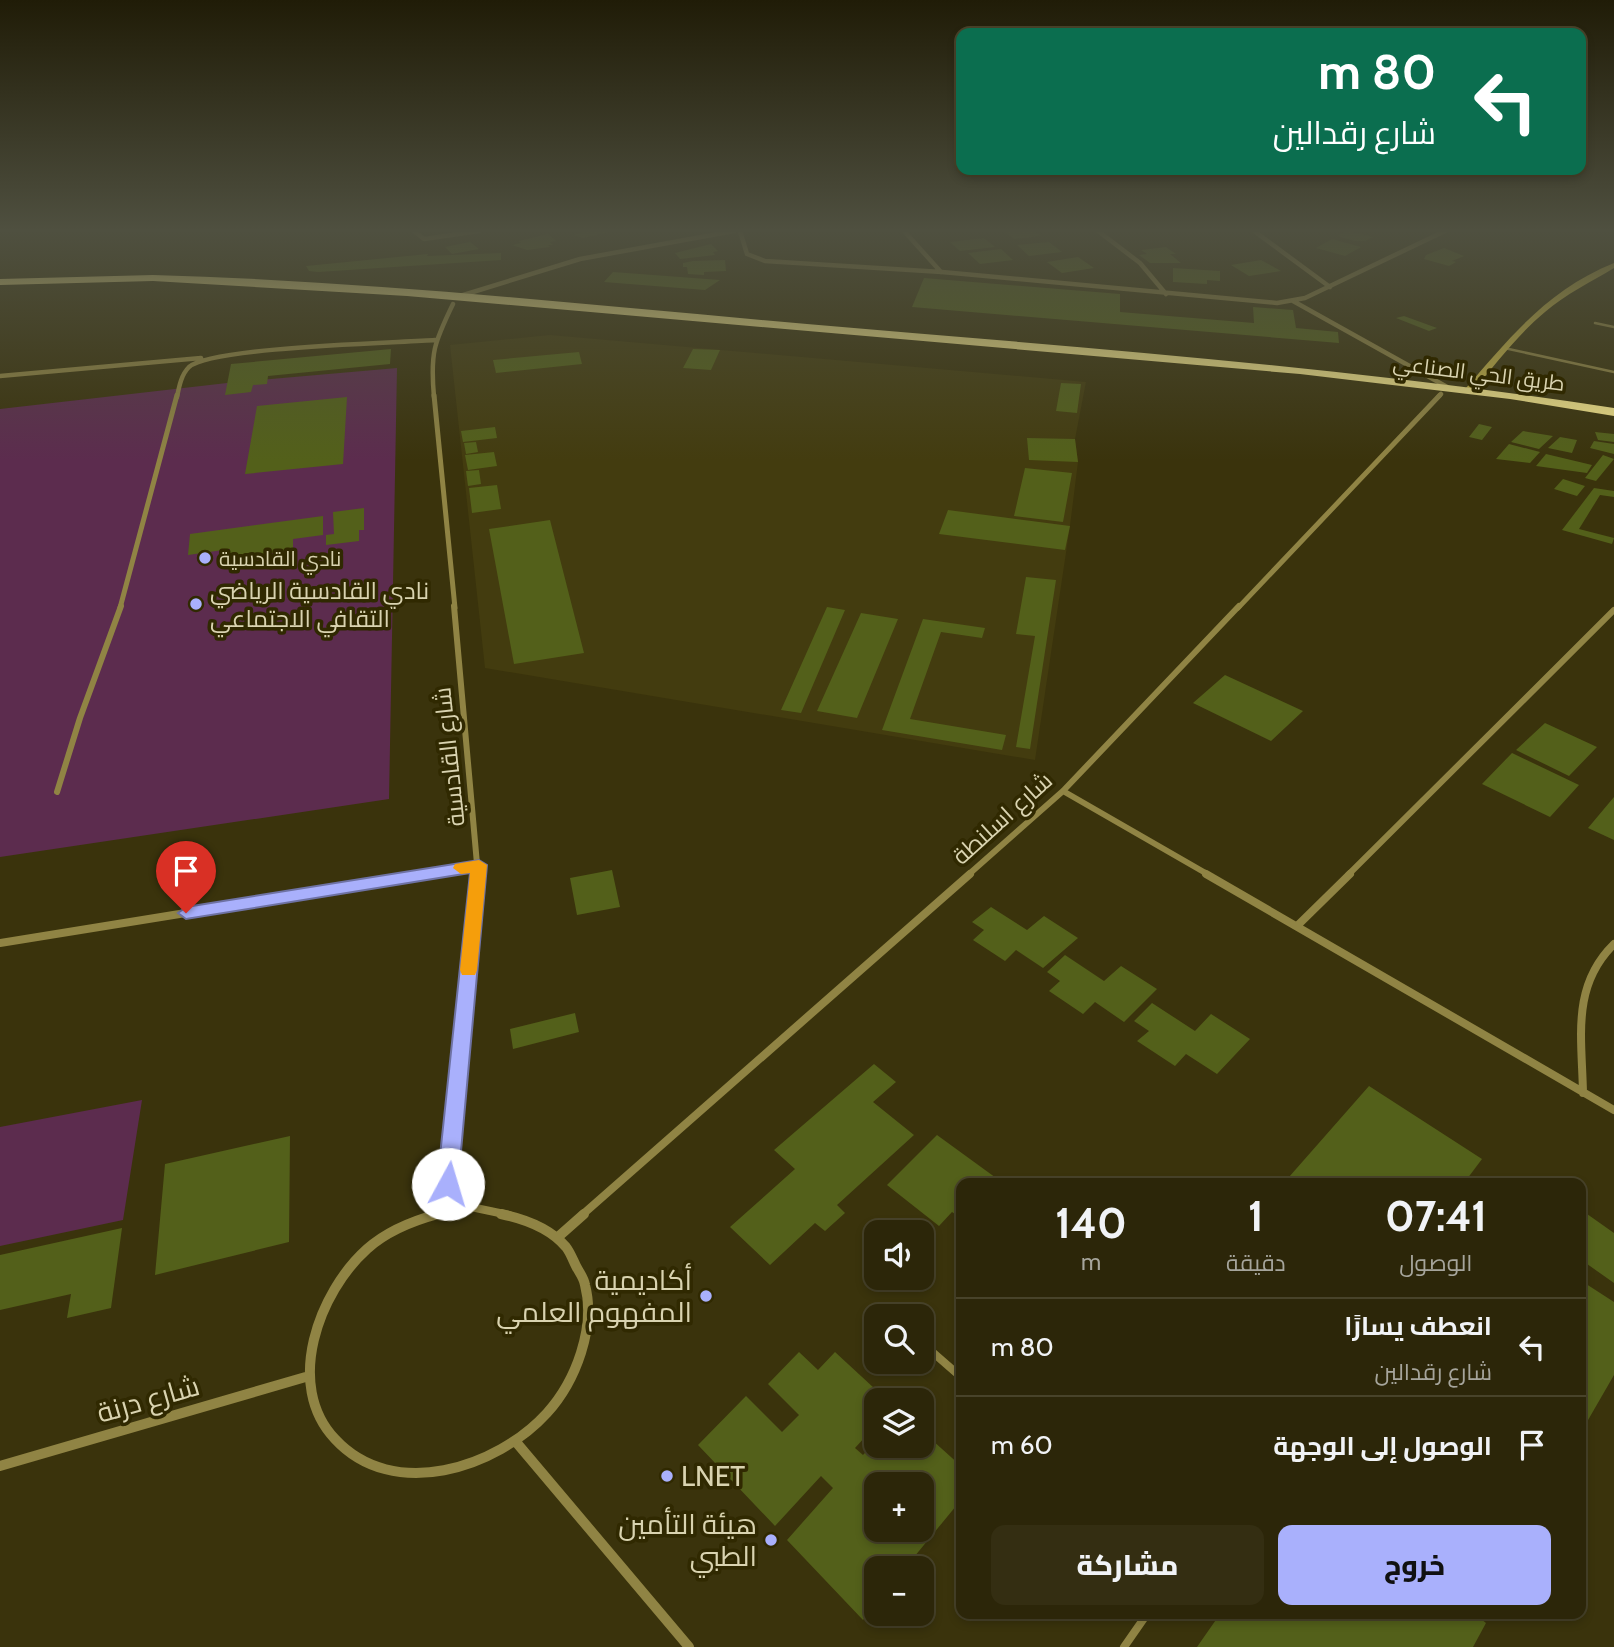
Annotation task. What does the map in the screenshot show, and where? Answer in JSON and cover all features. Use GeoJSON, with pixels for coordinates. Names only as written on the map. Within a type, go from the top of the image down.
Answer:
{"type":"FeatureCollection","features":[{"type":"Feature","properties":{"kind":"highway","name":"طريق الحي الصناعي"},"geometry":{"type":"LineString","coordinates":[[539,308],[1446,391],[1614,419]]}},
{"type":"Feature","properties":{"kind":"highway","name":"طريق الحي الصناعي"},"geometry":{"type":"LineString","coordinates":[[1446,391],[1469,390],[1614,412]]}},
{"type":"Feature","properties":{"kind":"main road"},"geometry":{"type":"LineString","coordinates":[[1469,390],[1504,348],[1545,308]]}},
{"type":"Feature","properties":{"kind":"street","name":"شارع القادسية"},"geometry":{"type":"LineString","coordinates":[[445,1211],[479,865],[434,417],[432,371],[435,340],[450,308]]}},
{"type":"Feature","properties":{"kind":"street"},"geometry":{"type":"LineString","coordinates":[[1305,308],[1446,391]]}},
{"type":"Feature","properties":{"kind":"street"},"geometry":{"type":"LineString","coordinates":[[0,376],[249,352],[435,340]]}},
{"type":"Feature","properties":{"kind":"street"},"geometry":{"type":"LineString","coordinates":[[57,792],[121,605],[182,377],[189,367],[208,358]]}},
{"type":"Feature","properties":{"kind":"street","name":"شارع اسلنطة"},"geometry":{"type":"LineString","coordinates":[[558,1237],[1063,791],[1446,391]]}},
{"type":"Feature","properties":{"kind":"street"},"geometry":{"type":"LineString","coordinates":[[1297,926],[1613,612]]}},
{"type":"Feature","properties":{"kind":"street"},"geometry":{"type":"LineString","coordinates":[[1063,791],[1614,1110]]}},
{"type":"Feature","properties":{"kind":"street"},"geometry":{"type":"LineString","coordinates":[[0,943],[479,865]]}},
{"type":"Feature","properties":{"kind":"street"},"geometry":{"type":"LineString","coordinates":[[1583,1093],[1584,992],[1598,960],[1614,944]]}},
{"type":"Feature","properties":{"kind":"street"},"geometry":{"type":"LineString","coordinates":[[471,1207],[519,1214],[558,1237],[575,1260],[586,1288],[589,1319],[583,1353],[568,1385],[546,1416],[516,1442],[478,1462],[439,1473],[398,1472],[363,1461],[335,1439],[317,1410],[309,1376],[310,1344],[320,1313],[337,1283],[359,1258],[385,1236],[415,1220],[471,1207]]}},
{"type":"Feature","properties":{"kind":"street","name":"شارع درنة"},"geometry":{"type":"LineString","coordinates":[[0,1466],[309,1376]]}},
{"type":"Feature","properties":{"kind":"street"},"geometry":{"type":"LineString","coordinates":[[516,1442],[688,1647]]}},
{"type":"Feature","properties":{"kind":"lane"},"geometry":{"type":"LineString","coordinates":[[1595,323],[1614,327]]}},
{"type":"Feature","properties":{"kind":"lane"},"geometry":{"type":"LineString","coordinates":[[1504,348],[1614,372]]}},
{"type":"Feature","properties":{"kind":"lane"},"geometry":{"type":"LineString","coordinates":[[934,1353],[956,1373]]}},
{"type":"Feature","properties":{"kind":"lane"},"geometry":{"type":"LineString","coordinates":[[1124,1647],[1144,1619]]}},
{"type":"Feature","properties":{"kind":"shaded area"},"geometry":{"type":"Polygon","coordinates":[[[550,335],[1086,382],[1075,439],[1078,462],[1070,526],[1035,760],[485,668],[450,345],[550,335]]]}},
{"type":"Feature","properties":{"kind":"shaded area","name":"نادي القادسية الرياضي التقافي الاجتماعي"},"geometry":{"type":"Polygon","coordinates":[[[397,368],[389,799],[0,857],[0,409],[227,383],[397,368]]]}},
{"type":"Feature","properties":{"kind":"shaded area"},"geometry":{"type":"Polygon","coordinates":[[[142,1100],[123,1220],[0,1246],[0,1127],[142,1100]]]}},
{"type":"Feature","properties":{"kind":"building"},"geometry":{"type":"Polygon","coordinates":[[[922,308],[1120,308],[1120,312],[1254,323],[1253,308],[1293,310],[1296,328],[1338,332],[1339,343],[922,308]]]}},
{"type":"Feature","properties":{"kind":"building"},"geometry":{"type":"Polygon","coordinates":[[[1404,316],[1437,328],[1429,331],[1396,318],[1404,316]]]}},
{"type":"Feature","properties":{"kind":"building"},"geometry":{"type":"Polygon","coordinates":[[[391,349],[390,364],[268,376],[267,384],[253,385],[251,392],[225,395],[231,364],[391,349]]]}},
{"type":"Feature","properties":{"kind":"building"},"geometry":{"type":"Polygon","coordinates":[[[693,349],[720,350],[711,370],[683,368],[693,349]]]}},
{"type":"Feature","properties":{"kind":"building"},"geometry":{"type":"Polygon","coordinates":[[[579,352],[582,364],[496,373],[493,360],[579,352]]]}},
{"type":"Feature","properties":{"kind":"building"},"geometry":{"type":"Polygon","coordinates":[[[1061,383],[1081,384],[1077,413],[1056,411],[1061,383]]]}},
{"type":"Feature","properties":{"kind":"building"},"geometry":{"type":"Polygon","coordinates":[[[347,397],[343,464],[245,474],[257,406],[347,397]]]}},
{"type":"Feature","properties":{"kind":"building"},"geometry":{"type":"Polygon","coordinates":[[[1479,424],[1492,427],[1482,440],[1469,437],[1479,424]]]}},
{"type":"Feature","properties":{"kind":"building"},"geometry":{"type":"Polygon","coordinates":[[[495,427],[497,438],[463,442],[461,431],[495,427]]]}},
{"type":"Feature","properties":{"kind":"building"},"geometry":{"type":"Polygon","coordinates":[[[1523,431],[1553,436],[1539,449],[1511,442],[1523,431]]]}},
{"type":"Feature","properties":{"kind":"building"},"geometry":{"type":"Polygon","coordinates":[[[1595,432],[1614,434],[1614,442],[1598,440],[1595,432]]]}},
{"type":"Feature","properties":{"kind":"building"},"geometry":{"type":"Polygon","coordinates":[[[1560,437],[1577,440],[1572,453],[1548,448],[1560,437]]]}},
{"type":"Feature","properties":{"kind":"building"},"geometry":{"type":"Polygon","coordinates":[[[1027,438],[1075,439],[1078,462],[1029,460],[1027,438]]]}},
{"type":"Feature","properties":{"kind":"building"},"geometry":{"type":"Polygon","coordinates":[[[1594,441],[1614,444],[1614,454],[1590,448],[1594,441]]]}},
{"type":"Feature","properties":{"kind":"building"},"geometry":{"type":"Polygon","coordinates":[[[476,442],[478,452],[466,454],[464,443],[476,442]]]}},
{"type":"Feature","properties":{"kind":"building"},"geometry":{"type":"Polygon","coordinates":[[[1509,444],[1540,452],[1530,463],[1496,459],[1509,444]]]}},
{"type":"Feature","properties":{"kind":"building"},"geometry":{"type":"Polygon","coordinates":[[[494,452],[497,466],[468,470],[465,455],[494,452]]]}},
{"type":"Feature","properties":{"kind":"building"},"geometry":{"type":"Polygon","coordinates":[[[1546,454],[1592,465],[1587,473],[1536,466],[1546,454]]]}},
{"type":"Feature","properties":{"kind":"building"},"geometry":{"type":"Polygon","coordinates":[[[1603,455],[1614,459],[1596,481],[1585,478],[1603,455]]]}},
{"type":"Feature","properties":{"kind":"building"},"geometry":{"type":"Polygon","coordinates":[[[1025,468],[1072,473],[1063,522],[1014,516],[1025,468]]]}},
{"type":"Feature","properties":{"kind":"building"},"geometry":{"type":"Polygon","coordinates":[[[479,470],[481,484],[468,486],[466,471],[479,470]]]}},
{"type":"Feature","properties":{"kind":"building"},"geometry":{"type":"Polygon","coordinates":[[[1563,479],[1585,486],[1577,496],[1554,489],[1563,479]]]}},
{"type":"Feature","properties":{"kind":"building"},"geometry":{"type":"Polygon","coordinates":[[[497,485],[501,509],[472,513],[469,488],[497,485]]]}},
{"type":"Feature","properties":{"kind":"building"},"geometry":{"type":"Polygon","coordinates":[[[1594,488],[1614,491],[1614,497],[1600,495],[1579,529],[1614,538],[1612,544],[1562,530],[1594,488]]]}},
{"type":"Feature","properties":{"kind":"building"},"geometry":{"type":"Polygon","coordinates":[[[364,508],[364,530],[359,530],[359,541],[326,545],[326,535],[334,534],[333,512],[364,508]]]}},
{"type":"Feature","properties":{"kind":"building"},"geometry":{"type":"Polygon","coordinates":[[[948,510],[1070,526],[1065,550],[939,534],[948,510]]]}},
{"type":"Feature","properties":{"kind":"building"},"geometry":{"type":"Polygon","coordinates":[[[323,516],[323,535],[293,539],[293,550],[230,559],[230,549],[188,555],[190,534],[323,516]]]}},
{"type":"Feature","properties":{"kind":"building"},"geometry":{"type":"Polygon","coordinates":[[[550,520],[584,653],[514,664],[489,529],[550,520]]]}},
{"type":"Feature","properties":{"kind":"building"},"geometry":{"type":"Polygon","coordinates":[[[1026,577],[1056,580],[1030,749],[1016,747],[1035,636],[1016,634],[1026,577]]]}},
{"type":"Feature","properties":{"kind":"building"},"geometry":{"type":"Polygon","coordinates":[[[827,607],[845,610],[801,713],[781,710],[827,607]]]}},
{"type":"Feature","properties":{"kind":"building"},"geometry":{"type":"Polygon","coordinates":[[[861,613],[898,619],[857,718],[817,711],[861,613]]]}},
{"type":"Feature","properties":{"kind":"building"},"geometry":{"type":"Polygon","coordinates":[[[923,619],[985,628],[982,638],[941,632],[910,719],[1006,735],[1002,750],[882,730],[923,619]]]}},
{"type":"Feature","properties":{"kind":"building"},"geometry":{"type":"Polygon","coordinates":[[[1225,675],[1303,711],[1271,741],[1193,703],[1225,675]]]}},
{"type":"Feature","properties":{"kind":"building"},"geometry":{"type":"Polygon","coordinates":[[[1545,723],[1597,747],[1569,776],[1516,750],[1545,723]]]}},
{"type":"Feature","properties":{"kind":"building"},"geometry":{"type":"Polygon","coordinates":[[[1512,753],[1579,785],[1550,817],[1482,784],[1512,753]]]}},
{"type":"Feature","properties":{"kind":"building"},"geometry":{"type":"Polygon","coordinates":[[[1614,797],[1614,840],[1588,828],[1614,797]]]}},
{"type":"Feature","properties":{"kind":"building"},"geometry":{"type":"Polygon","coordinates":[[[612,870],[620,907],[577,915],[570,878],[612,870]]]}},
{"type":"Feature","properties":{"kind":"building"},"geometry":{"type":"Polygon","coordinates":[[[991,907],[1027,930],[1044,916],[1078,938],[1043,968],[1016,950],[1005,961],[973,940],[984,930],[972,922],[991,907]]]}},
{"type":"Feature","properties":{"kind":"building"},"geometry":{"type":"Polygon","coordinates":[[[1065,955],[1104,981],[1121,966],[1157,989],[1124,1022],[1095,1002],[1083,1014],[1049,991],[1060,981],[1047,972],[1065,955]]]}},
{"type":"Feature","properties":{"kind":"building"},"geometry":{"type":"Polygon","coordinates":[[[1152,1003],[1195,1031],[1211,1014],[1250,1039],[1217,1074],[1186,1054],[1175,1066],[1137,1041],[1149,1031],[1134,1021],[1152,1003]]]}},
{"type":"Feature","properties":{"kind":"building"},"geometry":{"type":"Polygon","coordinates":[[[575,1013],[579,1032],[513,1049],[510,1029],[575,1013]]]}},
{"type":"Feature","properties":{"kind":"building"},"geometry":{"type":"Polygon","coordinates":[[[874,1064],[896,1082],[873,1102],[914,1135],[837,1205],[845,1213],[825,1231],[815,1223],[770,1265],[730,1227],[795,1169],[774,1150],[874,1064]]]}},
{"type":"Feature","properties":{"kind":"building"},"geometry":{"type":"Polygon","coordinates":[[[1369,1086],[1482,1159],[1468,1178],[1289,1177],[1369,1086]]]}},
{"type":"Feature","properties":{"kind":"building"},"geometry":{"type":"Polygon","coordinates":[[[937,1135],[996,1178],[956,1178],[956,1215],[952,1212],[939,1226],[887,1185],[937,1135]]]}},
{"type":"Feature","properties":{"kind":"building"},"geometry":{"type":"Polygon","coordinates":[[[290,1136],[289,1242],[155,1275],[165,1164],[290,1136]]]}},
{"type":"Feature","properties":{"kind":"building"},"geometry":{"type":"Polygon","coordinates":[[[1586,1213],[1614,1233],[1614,1283],[1586,1263],[1586,1213]]]}},
{"type":"Feature","properties":{"kind":"building"},"geometry":{"type":"Polygon","coordinates":[[[122,1228],[111,1308],[67,1318],[71,1294],[0,1310],[0,1255],[122,1228]]]}},
{"type":"Feature","properties":{"kind":"building"},"geometry":{"type":"Polygon","coordinates":[[[1586,1284],[1614,1302],[1614,1375],[1586,1424],[1586,1284]]]}},
{"type":"Feature","properties":{"kind":"building"},"geometry":{"type":"Polygon","coordinates":[[[799,1352],[818,1370],[835,1352],[874,1388],[864,1388],[864,1438],[855,1448],[864,1454],[864,1458],[934,1458],[934,1442],[956,1462],[956,1506],[934,1533],[934,1472],[864,1472],[864,1542],[926,1542],[915,1556],[864,1556],[863,1620],[787,1540],[833,1488],[821,1476],[775,1526],[698,1445],[746,1396],[782,1432],[799,1415],[768,1384],[799,1352]]]}},
{"type":"Feature","properties":{"kind":"building"},"geometry":{"type":"Polygon","coordinates":[[[1217,1619],[1481,1619],[1486,1623],[1473,1647],[1197,1647],[1217,1619]]]}},
{"type":"Feature","properties":{"kind":"slow traffic"},"geometry":{"type":"LineString","coordinates":[[461,868],[479,865],[468,970]]}},
{"type":"Feature","properties":{"kind":"place","name":"نادي القادسية"},"geometry":{"type":"Point","coordinates":[205,558]}},
{"type":"Feature","properties":{"kind":"place","name":"نادي القادسية الرياضي التقافي الاجتماعي"},"geometry":{"type":"Point","coordinates":[196,604]}},
{"type":"Feature","properties":{"kind":"place","name":"أكاديمية المفهوم العلمي"},"geometry":{"type":"Point","coordinates":[706,1296]}},
{"type":"Feature","properties":{"kind":"place","name":"LNET"},"geometry":{"type":"Point","coordinates":[667,1476]}},
{"type":"Feature","properties":{"kind":"place","name":"هيئة التأمين الطبي"},"geometry":{"type":"Point","coordinates":[771,1540]}},
{"type":"Feature","properties":{"kind":"route"},"geometry":{"type":"LineString","coordinates":[[186,913],[479,865],[448,1184]]}}]}
